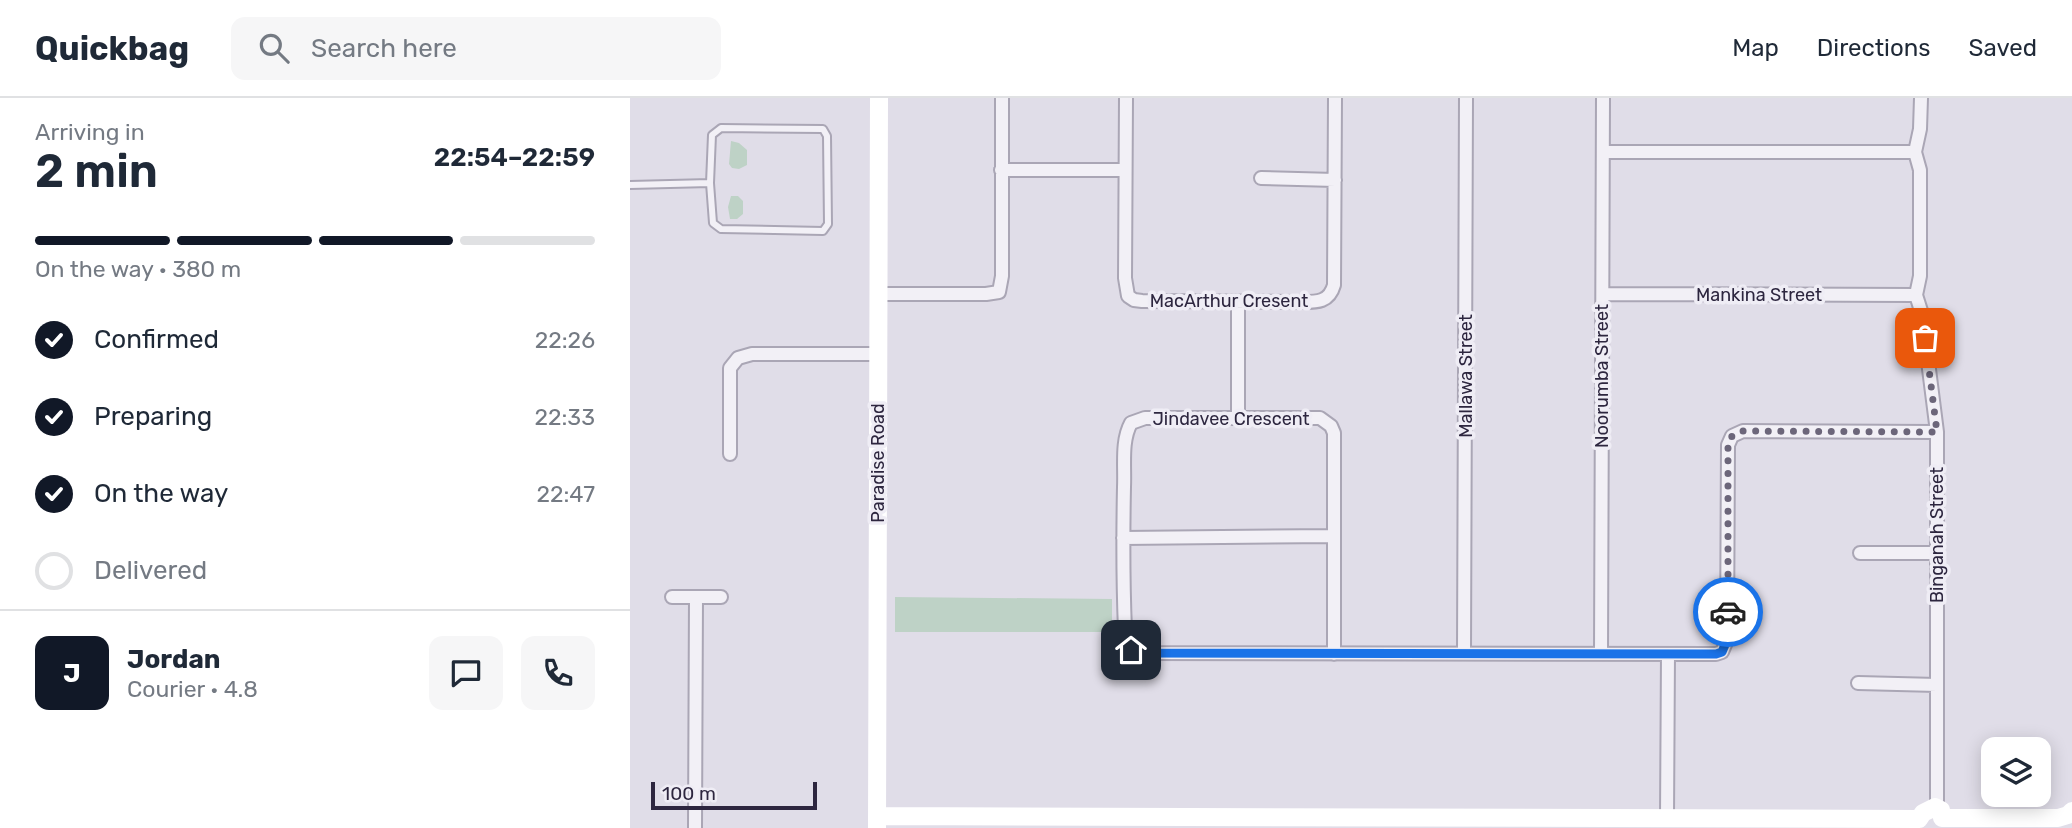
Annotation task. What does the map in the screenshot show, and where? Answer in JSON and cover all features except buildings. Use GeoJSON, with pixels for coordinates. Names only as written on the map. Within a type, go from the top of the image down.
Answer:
{"type":"FeatureCollection","features":[{"type":"Feature","properties":{"kind":"street","name":"Paradise Road"},"geometry":{"type":"LineString","coordinates":[[877,822],[879,98]]}},
{"type":"Feature","properties":{"kind":"street"},"geometry":{"type":"LineString","coordinates":[[878,294],[999,292],[1002,276],[1002,98]]}},
{"type":"Feature","properties":{"kind":"street","name":"MacArthur Cresent"},"geometry":{"type":"LineString","coordinates":[[1126,98],[1125,278],[1128,296],[1142,301],[1238,302],[1317,302],[1329,297],[1335,274],[1335,98]]}},
{"type":"Feature","properties":{"kind":"street","name":"Mallawa Street"},"geometry":{"type":"LineString","coordinates":[[1464,653],[1466,98]]}},
{"type":"Feature","properties":{"kind":"street","name":"Noorumba Street"},"geometry":{"type":"LineString","coordinates":[[1601,654],[1603,98]]}},
{"type":"Feature","properties":{"kind":"street","name":"Binganah Street"},"geometry":{"type":"LineString","coordinates":[[1921,98],[1920,129],[1915,152],[1920,170],[1920,276],[1916,295],[1922,314],[1937,432],[1939,812]]}},
{"type":"Feature","properties":{"kind":"street"},"geometry":{"type":"LineString","coordinates":[[1603,152],[1915,152]]}},
{"type":"Feature","properties":{"kind":"street"},"geometry":{"type":"LineString","coordinates":[[1002,170],[1125,170]]}},
{"type":"Feature","properties":{"kind":"street"},"geometry":{"type":"LineString","coordinates":[[1261,178],[1335,180]]}},
{"type":"Feature","properties":{"kind":"street","name":"Mankina Street"},"geometry":{"type":"LineString","coordinates":[[1603,295],[1916,295]]}},
{"type":"Feature","properties":{"kind":"street"},"geometry":{"type":"LineString","coordinates":[[1238,302],[1238,419]]}},
{"type":"Feature","properties":{"kind":"street"},"geometry":{"type":"LineString","coordinates":[[730,454],[730,368],[738,358],[752,354],[878,354]]}},
{"type":"Feature","properties":{"kind":"street","name":"Jindavee Crescent"},"geometry":{"type":"LineString","coordinates":[[1145,418],[1238,419],[1320,418],[1331,426],[1334,433],[1334,654],[1143,653],[1131,650],[1126,641],[1125,630],[1123,538],[1126,432],[1131,423],[1145,418]]}},
{"type":"Feature","properties":{"kind":"street"},"geometry":{"type":"LineString","coordinates":[[1334,654],[1722,652],[1727,640],[1728,445],[1732,436],[1743,431],[1937,432]]}},
{"type":"Feature","properties":{"kind":"street"},"geometry":{"type":"LineString","coordinates":[[1123,538],[1334,536]]}},
{"type":"Feature","properties":{"kind":"street"},"geometry":{"type":"LineString","coordinates":[[1860,553],[1937,553]]}},
{"type":"Feature","properties":{"kind":"street"},"geometry":{"type":"LineString","coordinates":[[672,597],[721,597]]}},
{"type":"Feature","properties":{"kind":"street"},"geometry":{"type":"LineString","coordinates":[[695,828],[696,597]]}},
{"type":"Feature","properties":{"kind":"street"},"geometry":{"type":"LineString","coordinates":[[1667,817],[1668,654]]}},
{"type":"Feature","properties":{"kind":"street"},"geometry":{"type":"LineString","coordinates":[[1858,683],[1937,685]]}},
{"type":"Feature","properties":{"kind":"street"},"geometry":{"type":"LineString","coordinates":[[877,822],[1580,823],[1667,817],[1922,825],[1929,809],[1939,812],[2058,818],[2072,811]]}},
{"type":"Feature","properties":{"kind":"lane"},"geometry":{"type":"LineString","coordinates":[[721,128],[823,129],[827,136],[828,224],[822,231],[721,229],[713,223],[710,183],[712,135],[721,128]]}},
{"type":"Feature","properties":{"kind":"lane"},"geometry":{"type":"LineString","coordinates":[[630,185],[710,183]]}},
{"type":"Feature","properties":{"kind":"green space"},"geometry":{"type":"Polygon","coordinates":[[[731,141],[739,143],[747,150],[747,165],[739,169],[732,168],[729,164],[731,141]]]}},
{"type":"Feature","properties":{"kind":"green space"},"geometry":{"type":"Polygon","coordinates":[[[731,196],[738,196],[743,201],[743,214],[737,219],[730,219],[728,207],[731,196]]]}},
{"type":"Feature","properties":{"kind":"green space"},"geometry":{"type":"Polygon","coordinates":[[[895,597],[1112,599],[1112,632],[895,632],[895,597]]]}},
{"type":"Feature","properties":{"kind":"way so far"},"geometry":{"type":"LineString","coordinates":[[1728,612],[1728,445],[1732,436],[1743,431],[1937,432],[1925,338]]}},
{"type":"Feature","properties":{"kind":"route"},"geometry":{"type":"LineString","coordinates":[[1131,650],[1143,653],[1716,654],[1722,652],[1726,646],[1728,612]]}}]}
